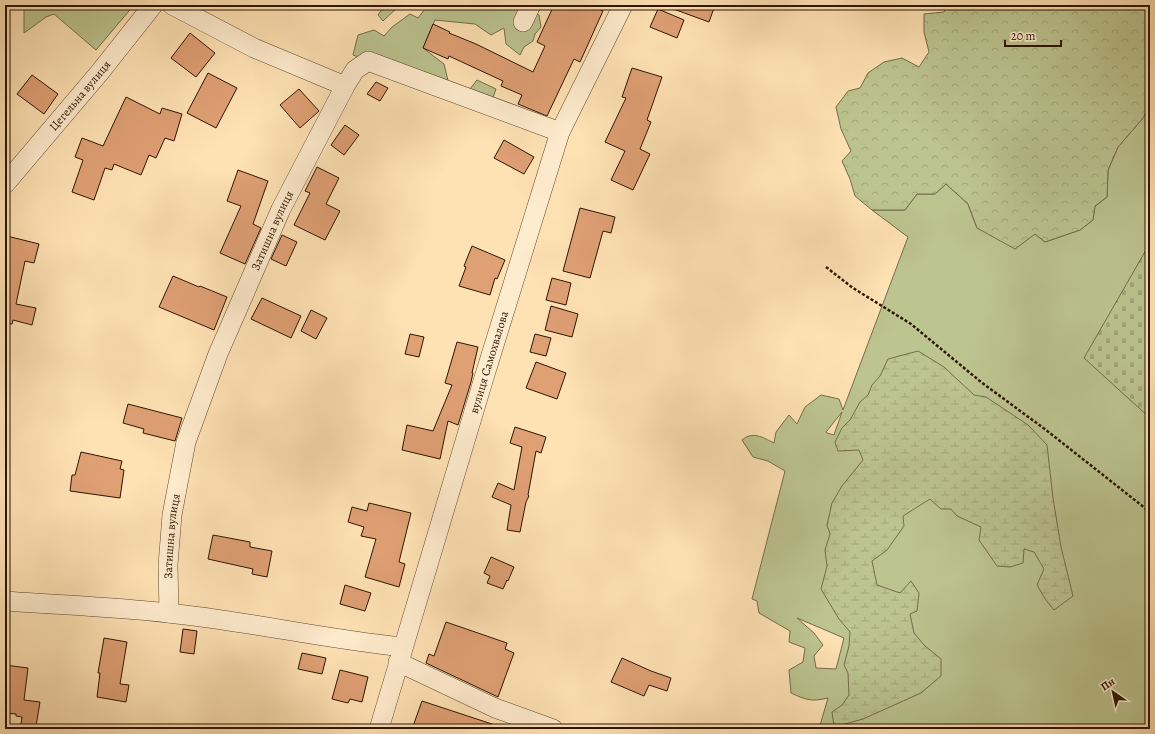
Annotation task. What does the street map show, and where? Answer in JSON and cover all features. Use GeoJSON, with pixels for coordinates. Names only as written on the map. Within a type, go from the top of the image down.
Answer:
{"type":"FeatureCollection","features":[{"type":"Feature","properties":{"kind":"street","name":"Цегельна вулиця"},"geometry":{"type":"LineString","coordinates":[[5,184],[100,72],[153,5]]}},
{"type":"Feature","properties":{"kind":"street"},"geometry":{"type":"LineString","coordinates":[[172,5],[254,48],[345,86]]}},
{"type":"Feature","properties":{"kind":"street","name":"вулиця Самохвалова"},"geometry":{"type":"LineString","coordinates":[[379,729],[400,654],[485,373],[560,132],[621,6]]}},
{"type":"Feature","properties":{"kind":"street","name":"Затишна вулиця"},"geometry":{"type":"LineString","coordinates":[[169,613],[168,564],[172,515],[186,442],[218,354],[281,209],[345,86],[355,70],[368,61],[560,132]]}},
{"type":"Feature","properties":{"kind":"street"},"geometry":{"type":"LineString","coordinates":[[5,601],[169,613],[268,626],[366,643],[400,654],[495,708],[553,729]]}},
{"type":"Feature","properties":{"kind":"path"},"geometry":{"type":"LineString","coordinates":[[826,267],[852,288],[911,324],[981,382],[1046,430],[1150,512]]}},
{"type":"Feature","properties":{"kind":"green space"},"geometry":{"type":"Polygon","coordinates":[[[24,5],[134,5],[96,50],[54,14],[46,17],[24,33],[24,5]]]}},
{"type":"Feature","properties":{"kind":"green space"},"geometry":{"type":"Polygon","coordinates":[[[385,5],[400,5],[383,21],[378,15],[385,5]]]}},
{"type":"Feature","properties":{"kind":"green space"},"geometry":{"type":"Polygon","coordinates":[[[428,5],[521,5],[539,15],[541,27],[535,34],[533,41],[524,47],[520,55],[506,44],[504,28],[491,35],[475,24],[435,20],[423,48],[444,64],[450,89],[466,94],[477,80],[496,89],[490,106],[353,55],[358,35],[374,30],[384,36],[392,27],[410,14],[418,18],[428,5]]]}},
{"type":"Feature","properties":{"kind":"green space"},"geometry":{"type":"Polygon","coordinates":[[[948,5],[1150,5],[1150,105],[1143,118],[1118,147],[1108,170],[1107,197],[1095,206],[1093,220],[1080,230],[1045,242],[1035,234],[1015,249],[977,228],[968,204],[946,184],[935,194],[917,194],[905,210],[872,210],[855,196],[850,179],[842,161],[851,151],[841,129],[836,107],[848,91],[860,88],[868,73],[884,62],[902,58],[919,67],[929,52],[924,32],[924,14],[944,12],[948,5]]]}},
{"type":"Feature","properties":{"kind":"green space"},"geometry":{"type":"Polygon","coordinates":[[[1150,105],[1150,729],[819,729],[828,698],[809,700],[791,693],[789,670],[803,662],[805,648],[789,642],[790,631],[759,613],[757,601],[752,599],[785,471],[768,461],[753,457],[742,440],[746,437],[754,435],[774,443],[776,432],[789,415],[797,424],[805,407],[821,395],[839,399],[843,410],[908,237],[872,210],[905,210],[917,194],[935,194],[946,184],[968,204],[977,228],[1035,234],[1045,242],[1080,230],[1093,220],[1095,206],[1107,197],[1108,170],[1118,147],[1143,118],[1150,105]],[[842,412],[826,432],[827,433],[834,435],[842,412]],[[797,618],[814,633],[823,645],[814,656],[816,668],[836,669],[844,638],[797,618]]]}},
{"type":"Feature","properties":{"kind":"green space"},"geometry":{"type":"Polygon","coordinates":[[[1150,243],[1150,418],[1084,358],[1150,243]]]}},
{"type":"Feature","properties":{"kind":"green space"},"geometry":{"type":"Polygon","coordinates":[[[918,351],[944,367],[974,395],[986,397],[1028,425],[1047,445],[1053,498],[1061,547],[1073,596],[1054,610],[1037,585],[1044,569],[1034,552],[1024,549],[1023,563],[1010,567],[997,566],[979,540],[981,527],[957,516],[951,509],[941,509],[930,499],[903,516],[904,526],[887,550],[872,561],[877,585],[900,593],[911,581],[919,593],[917,611],[910,614],[914,633],[924,645],[941,659],[941,676],[921,693],[863,719],[834,727],[832,712],[842,705],[849,695],[848,673],[844,665],[849,646],[850,632],[839,619],[821,589],[827,566],[825,550],[830,534],[827,525],[832,503],[842,486],[863,460],[859,450],[838,451],[835,442],[842,428],[850,420],[860,402],[868,395],[872,385],[880,376],[888,359],[918,351]]]}},
{"type":"Feature","properties":{"kind":"building"},"geometry":{"type":"Polygon","coordinates":[[[554,5],[589,5],[603,11],[580,62],[574,59],[547,116],[518,104],[522,95],[501,86],[503,81],[449,56],[448,59],[423,48],[433,24],[533,72],[545,46],[537,42],[554,5]]]}},
{"type":"Feature","properties":{"kind":"building"},"geometry":{"type":"Polygon","coordinates":[[[668,5],[715,5],[709,22],[668,7],[668,5]]]}},
{"type":"Feature","properties":{"kind":"building"},"geometry":{"type":"Polygon","coordinates":[[[658,9],[684,20],[677,38],[650,27],[658,9]]]}},
{"type":"Feature","properties":{"kind":"building"},"geometry":{"type":"Polygon","coordinates":[[[190,33],[215,53],[196,77],[171,58],[190,33]]]}},
{"type":"Feature","properties":{"kind":"building"},"geometry":{"type":"Polygon","coordinates":[[[632,68],[662,77],[647,120],[651,122],[640,149],[650,154],[633,190],[611,180],[625,151],[605,142],[626,98],[622,97],[632,68]]]}},
{"type":"Feature","properties":{"kind":"building"},"geometry":{"type":"Polygon","coordinates":[[[208,73],[237,88],[216,128],[187,113],[208,73]]]}},
{"type":"Feature","properties":{"kind":"building"},"geometry":{"type":"Polygon","coordinates":[[[32,75],[58,94],[44,114],[17,94],[32,75]]]}},
{"type":"Feature","properties":{"kind":"building"},"geometry":{"type":"Polygon","coordinates":[[[376,82],[388,88],[380,101],[367,94],[376,82]]]}},
{"type":"Feature","properties":{"kind":"building"},"geometry":{"type":"Polygon","coordinates":[[[299,89],[319,111],[300,128],[280,105],[299,89]]]}},
{"type":"Feature","properties":{"kind":"building"},"geometry":{"type":"Polygon","coordinates":[[[126,97],[160,114],[162,108],[182,114],[174,141],[165,138],[156,158],[149,155],[141,175],[114,164],[112,170],[105,168],[94,200],[72,192],[83,160],[75,157],[82,138],[103,146],[126,97]]]}},
{"type":"Feature","properties":{"kind":"building"},"geometry":{"type":"Polygon","coordinates":[[[345,125],[359,135],[344,155],[331,145],[345,125]]]}},
{"type":"Feature","properties":{"kind":"building"},"geometry":{"type":"Polygon","coordinates":[[[504,140],[534,157],[524,174],[494,158],[504,140]]]}},
{"type":"Feature","properties":{"kind":"building"},"geometry":{"type":"Polygon","coordinates":[[[317,167],[339,178],[326,204],[340,211],[325,240],[294,225],[310,193],[305,191],[317,167]]]}},
{"type":"Feature","properties":{"kind":"building"},"geometry":{"type":"Polygon","coordinates":[[[238,170],[268,181],[253,224],[261,228],[245,264],[220,253],[241,206],[227,201],[238,170]]]}},
{"type":"Feature","properties":{"kind":"building"},"geometry":{"type":"Polygon","coordinates":[[[580,208],[615,217],[611,233],[603,231],[590,278],[563,271],[580,208]]]}},
{"type":"Feature","properties":{"kind":"building"},"geometry":{"type":"Polygon","coordinates":[[[282,235],[297,242],[286,266],[271,259],[282,235]]]}},
{"type":"Feature","properties":{"kind":"building"},"geometry":{"type":"Polygon","coordinates":[[[7,236],[39,244],[34,263],[25,261],[16,304],[36,308],[32,325],[13,320],[12,324],[5,323],[5,244],[7,236]]]}},
{"type":"Feature","properties":{"kind":"building"},"geometry":{"type":"Polygon","coordinates":[[[472,246],[505,260],[497,279],[495,278],[490,295],[459,286],[466,267],[464,266],[472,246]]]}},
{"type":"Feature","properties":{"kind":"building"},"geometry":{"type":"Polygon","coordinates":[[[173,276],[227,297],[214,330],[159,307],[173,276]]]}},
{"type":"Feature","properties":{"kind":"building"},"geometry":{"type":"Polygon","coordinates":[[[552,278],[571,283],[566,305],[546,300],[552,278]]]}},
{"type":"Feature","properties":{"kind":"building"},"geometry":{"type":"Polygon","coordinates":[[[262,298],[301,316],[291,338],[251,319],[262,298]]]}},
{"type":"Feature","properties":{"kind":"building"},"geometry":{"type":"Polygon","coordinates":[[[551,306],[578,314],[572,337],[545,330],[551,306]]]}},
{"type":"Feature","properties":{"kind":"building"},"geometry":{"type":"Polygon","coordinates":[[[311,310],[327,318],[316,339],[301,331],[311,310]]]}},
{"type":"Feature","properties":{"kind":"building"},"geometry":{"type":"Polygon","coordinates":[[[410,334],[424,337],[419,357],[405,354],[410,334]]]}},
{"type":"Feature","properties":{"kind":"building"},"geometry":{"type":"Polygon","coordinates":[[[535,334],[551,338],[546,356],[530,352],[535,334]]]}},
{"type":"Feature","properties":{"kind":"building"},"geometry":{"type":"Polygon","coordinates":[[[457,342],[478,347],[471,382],[458,425],[448,421],[440,459],[402,450],[407,425],[433,431],[452,385],[445,383],[457,342]]]}},
{"type":"Feature","properties":{"kind":"building"},"geometry":{"type":"Polygon","coordinates":[[[536,362],[566,373],[557,399],[526,388],[536,362]]]}},
{"type":"Feature","properties":{"kind":"building"},"geometry":{"type":"Polygon","coordinates":[[[128,404],[182,418],[175,441],[143,433],[144,429],[123,423],[128,404]]]}},
{"type":"Feature","properties":{"kind":"building"},"geometry":{"type":"Polygon","coordinates":[[[515,427],[546,437],[541,453],[536,451],[529,496],[526,502],[520,532],[507,530],[511,505],[492,497],[498,483],[514,490],[522,447],[510,443],[515,427]]]}},
{"type":"Feature","properties":{"kind":"building"},"geometry":{"type":"Polygon","coordinates":[[[81,452],[122,461],[120,469],[124,470],[120,498],[70,491],[72,475],[75,475],[81,452]]]}},
{"type":"Feature","properties":{"kind":"building"},"geometry":{"type":"Polygon","coordinates":[[[369,503],[411,513],[399,562],[405,564],[399,587],[365,577],[376,539],[361,536],[364,527],[348,522],[352,507],[367,511],[369,503]]]}},
{"type":"Feature","properties":{"kind":"building"},"geometry":{"type":"Polygon","coordinates":[[[213,535],[250,542],[250,547],[272,551],[267,577],[252,574],[253,569],[208,559],[213,535]]]}},
{"type":"Feature","properties":{"kind":"building"},"geometry":{"type":"Polygon","coordinates":[[[491,557],[514,567],[503,589],[487,583],[490,576],[484,573],[491,557]]]}},
{"type":"Feature","properties":{"kind":"building"},"geometry":{"type":"Polygon","coordinates":[[[345,585],[371,593],[365,611],[340,604],[345,585]]]}},
{"type":"Feature","properties":{"kind":"building"},"geometry":{"type":"Polygon","coordinates":[[[446,622],[507,643],[505,649],[514,653],[498,697],[426,663],[429,654],[434,656],[446,622]]]}},
{"type":"Feature","properties":{"kind":"building"},"geometry":{"type":"Polygon","coordinates":[[[183,629],[197,631],[194,654],[180,652],[183,629]]]}},
{"type":"Feature","properties":{"kind":"building"},"geometry":{"type":"Polygon","coordinates":[[[104,638],[127,642],[120,684],[129,685],[126,702],[97,697],[100,673],[98,673],[104,638]]]}},
{"type":"Feature","properties":{"kind":"building"},"geometry":{"type":"Polygon","coordinates":[[[302,653],[326,658],[322,674],[298,669],[302,653]]]}},
{"type":"Feature","properties":{"kind":"building"},"geometry":{"type":"Polygon","coordinates":[[[622,658],[671,678],[667,691],[649,685],[644,696],[611,682],[622,658]]]}},
{"type":"Feature","properties":{"kind":"building"},"geometry":{"type":"Polygon","coordinates":[[[5,665],[28,668],[24,700],[40,702],[36,726],[21,725],[22,717],[16,716],[16,714],[5,713],[5,665]]]}},
{"type":"Feature","properties":{"kind":"building"},"geometry":{"type":"Polygon","coordinates":[[[340,670],[368,677],[362,702],[350,699],[348,703],[332,699],[340,670]]]}},
{"type":"Feature","properties":{"kind":"building"},"geometry":{"type":"Polygon","coordinates":[[[422,701],[498,726],[497,729],[412,729],[422,701]]]}}]}
